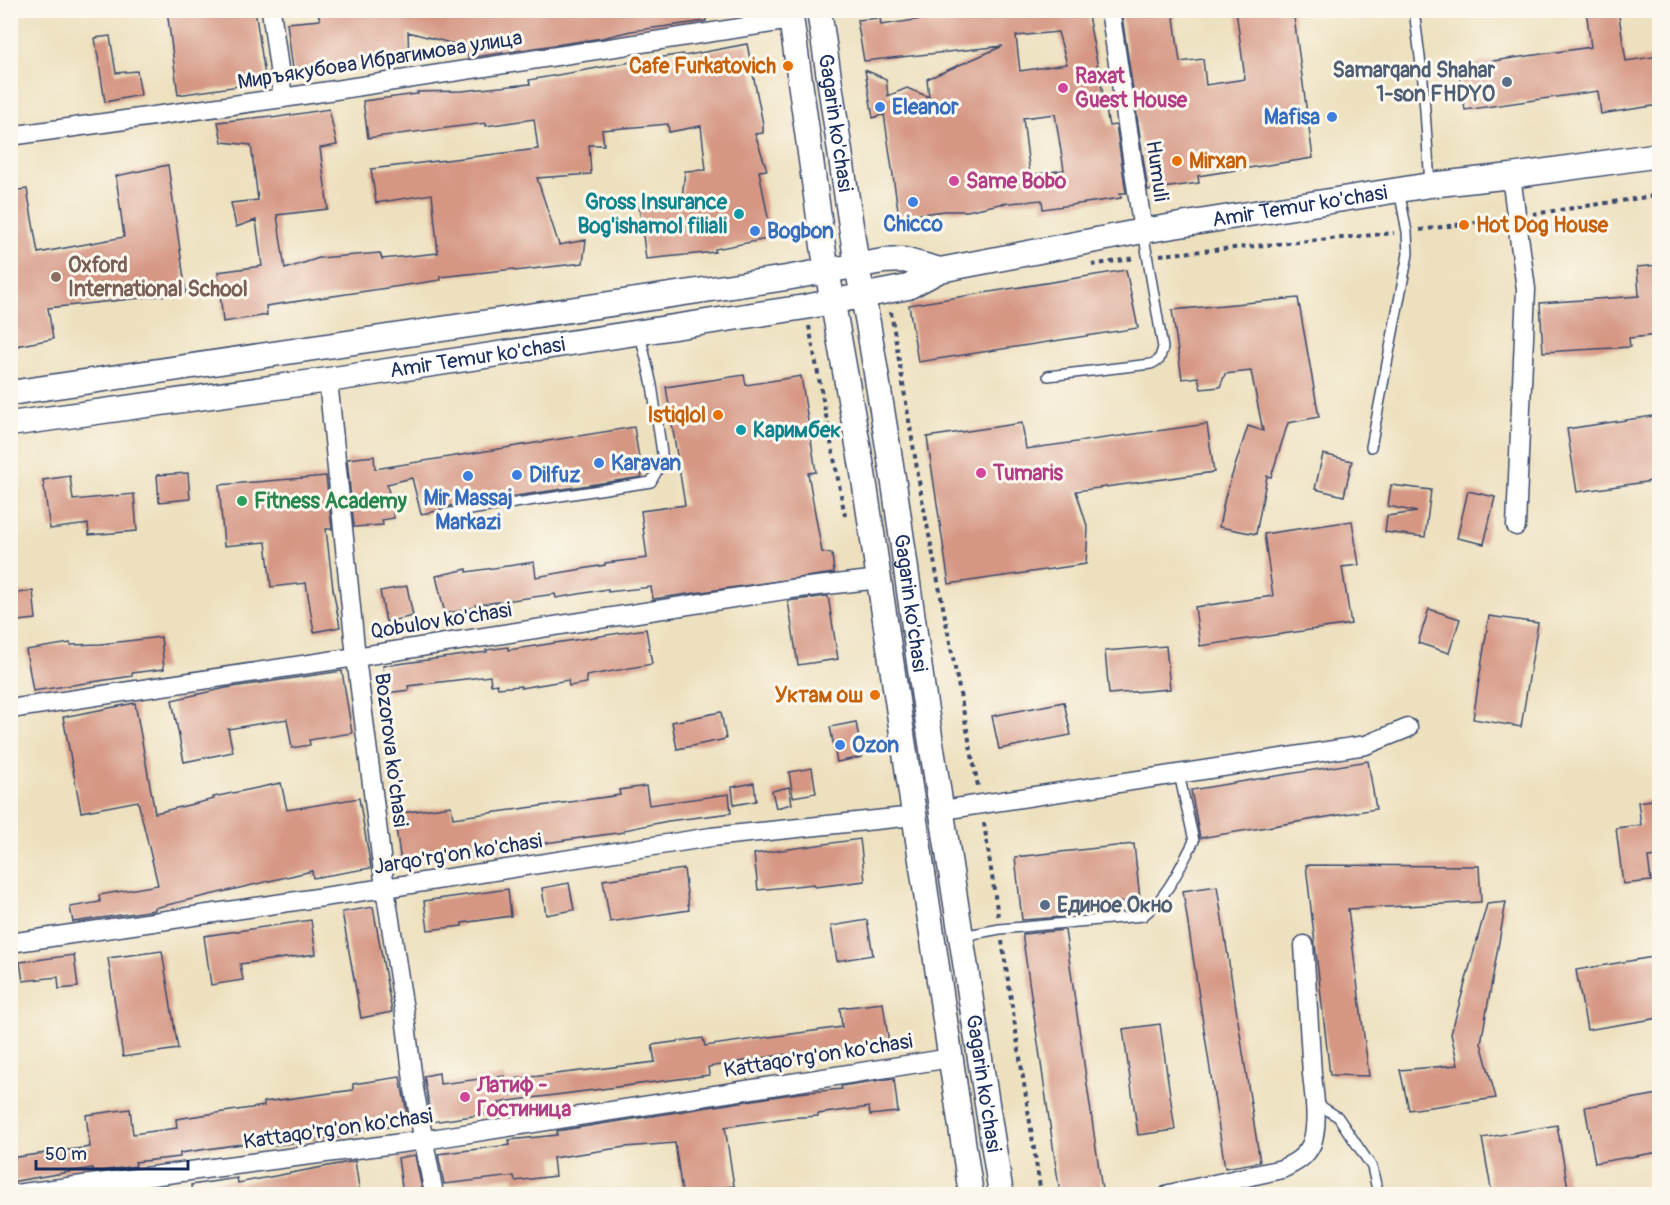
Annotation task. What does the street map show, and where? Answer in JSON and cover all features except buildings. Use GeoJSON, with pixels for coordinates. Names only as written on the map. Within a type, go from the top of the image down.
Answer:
{"type":"FeatureCollection","features":[{"type":"Feature","properties":{"kind":"main road","name":"Gagarin ko'chasi"},"geometry":{"type":"LineString","coordinates":[[820,11],[857,266],[895,490],[923,691],[1002,1194]]}},
{"type":"Feature","properties":{"kind":"main road","name":"Gagarin ko'chasi"},"geometry":{"type":"LineString","coordinates":[[791,15],[826,271],[863,473],[971,1194]]}},
{"type":"Feature","properties":{"kind":"main road","name":"Amir Temur ko'chasi"},"geometry":{"type":"LineString","coordinates":[[10,424],[328,380],[806,307],[908,287],[940,270],[1143,231],[1430,185],[1659,155]]}},
{"type":"Feature","properties":{"kind":"main road","name":"Amir Temur ko'chasi"},"geometry":{"type":"LineString","coordinates":[[10,393],[857,266],[904,260],[940,270]]}},
{"type":"Feature","properties":{"kind":"street"},"geometry":{"type":"LineString","coordinates":[[271,10],[283,98]]}},
{"type":"Feature","properties":{"kind":"street","name":"Humuli"},"geometry":{"type":"LineString","coordinates":[[1110,10],[1143,231]]}},
{"type":"Feature","properties":{"kind":"street","name":"Миръякубова Ибрагимова улица"},"geometry":{"type":"LineString","coordinates":[[10,136],[283,98],[791,15]]}},
{"type":"Feature","properties":{"kind":"street"},"geometry":{"type":"LineString","coordinates":[[1511,176],[1526,289],[1516,526]]}},
{"type":"Feature","properties":{"kind":"street","name":"Bozorova ko'chasi"},"geometry":{"type":"LineString","coordinates":[[328,380],[356,657],[385,888],[414,1089],[434,1194]]}},
{"type":"Feature","properties":{"kind":"street","name":"Qobulov ko'chasi"},"geometry":{"type":"LineString","coordinates":[[10,709],[791,589],[879,579]]}},
{"type":"Feature","properties":{"kind":"street"},"geometry":{"type":"LineString","coordinates":[[943,810],[1366,745],[1408,728]]}},
{"type":"Feature","properties":{"kind":"street","name":"Jarqo'rg'on ko'chasi"},"geometry":{"type":"LineString","coordinates":[[10,943],[711,837],[914,816]]}},
{"type":"Feature","properties":{"kind":"street"},"geometry":{"type":"LineString","coordinates":[[1169,1194],[1282,1169],[1304,1156],[1315,1130],[1304,945]]}},
{"type":"Feature","properties":{"kind":"street","name":"Kattaqo'rg'on ko'chasi"},"geometry":{"type":"LineString","coordinates":[[15,1194],[425,1140],[951,1058]]}},
{"type":"Feature","properties":{"kind":"lane"},"geometry":{"type":"LineString","coordinates":[[1414,10],[1423,81],[1430,185]]}},
{"type":"Feature","properties":{"kind":"lane"},"geometry":{"type":"LineString","coordinates":[[1371,447],[1408,254],[1407,232],[1399,190]]}},
{"type":"Feature","properties":{"kind":"lane"},"geometry":{"type":"LineString","coordinates":[[1048,376],[1151,364],[1159,360],[1163,348],[1143,231]]}},
{"type":"Feature","properties":{"kind":"lane"},"geometry":{"type":"LineString","coordinates":[[444,514],[651,482],[663,460],[652,385],[640,333]]}},
{"type":"Feature","properties":{"kind":"lane"},"geometry":{"type":"LineString","coordinates":[[962,936],[1000,929],[1143,916],[1156,906],[1180,869],[1194,841],[1179,774]]}},
{"type":"Feature","properties":{"kind":"lane"},"geometry":{"type":"LineString","coordinates":[[1314,1101],[1338,1117],[1372,1167],[1378,1194]]}},
{"type":"Feature","properties":{"kind":"path"},"geometry":{"type":"LineString","coordinates":[[1088,266],[1147,256],[1407,232],[1659,195]]}},
{"type":"Feature","properties":{"kind":"path"},"geometry":{"type":"LineString","coordinates":[[887,291],[922,499],[981,805],[1041,1194]]}},
{"type":"Feature","properties":{"kind":"path"},"geometry":{"type":"LineString","coordinates":[[806,307],[847,524]]}},
{"type":"Feature","properties":{"kind":"place","name":"Cafe Furkatovich"},"geometry":{"type":"Point","coordinates":[788,66]}},
{"type":"Feature","properties":{"kind":"place","name":"Samarqand Shahar 1-son FHDYO"},"geometry":{"type":"Point","coordinates":[1507,82]}},
{"type":"Feature","properties":{"kind":"place","name":"Raxat Guest House"},"geometry":{"type":"Point","coordinates":[1063,88]}},
{"type":"Feature","properties":{"kind":"place","name":"Eleanor"},"geometry":{"type":"Point","coordinates":[880,107]}},
{"type":"Feature","properties":{"kind":"place","name":"Mafisa"},"geometry":{"type":"Point","coordinates":[1332,117]}},
{"type":"Feature","properties":{"kind":"place","name":"Mirxan"},"geometry":{"type":"Point","coordinates":[1177,161]}},
{"type":"Feature","properties":{"kind":"place","name":"Same Bobo"},"geometry":{"type":"Point","coordinates":[954,181]}},
{"type":"Feature","properties":{"kind":"place","name":"Chicco"},"geometry":{"type":"Point","coordinates":[913,202]}},
{"type":"Feature","properties":{"kind":"place","name":"Gross Insurance Bog'ishamol filiali"},"geometry":{"type":"Point","coordinates":[739,214]}},
{"type":"Feature","properties":{"kind":"place","name":"Hot Dog House"},"geometry":{"type":"Point","coordinates":[1464,225]}},
{"type":"Feature","properties":{"kind":"place","name":"Bogbon"},"geometry":{"type":"Point","coordinates":[755,231]}},
{"type":"Feature","properties":{"kind":"place","name":"Oxford International School"},"geometry":{"type":"Point","coordinates":[56,277]}},
{"type":"Feature","properties":{"kind":"place","name":"Istiqlol"},"geometry":{"type":"Point","coordinates":[718,415]}},
{"type":"Feature","properties":{"kind":"place","name":"Каримбек"},"geometry":{"type":"Point","coordinates":[741,430]}},
{"type":"Feature","properties":{"kind":"place","name":"Karavan"},"geometry":{"type":"Point","coordinates":[599,463]}},
{"type":"Feature","properties":{"kind":"place","name":"Tumaris"},"geometry":{"type":"Point","coordinates":[981,473]}},
{"type":"Feature","properties":{"kind":"place","name":"Dilfuz"},"geometry":{"type":"Point","coordinates":[517,475]}},
{"type":"Feature","properties":{"kind":"place","name":"Mir Massaj Markazi"},"geometry":{"type":"Point","coordinates":[468,476]}},
{"type":"Feature","properties":{"kind":"place","name":"Fitness Academy"},"geometry":{"type":"Point","coordinates":[242,501]}},
{"type":"Feature","properties":{"kind":"place","name":"Уктам ош"},"geometry":{"type":"Point","coordinates":[875,695]}},
{"type":"Feature","properties":{"kind":"place","name":"Ozon"},"geometry":{"type":"Point","coordinates":[840,745]}},
{"type":"Feature","properties":{"kind":"place","name":"Единое Окно"},"geometry":{"type":"Point","coordinates":[1045,905]}},
{"type":"Feature","properties":{"kind":"place","name":"Латиф - Гостиница"},"geometry":{"type":"Point","coordinates":[465,1097]}}]}
